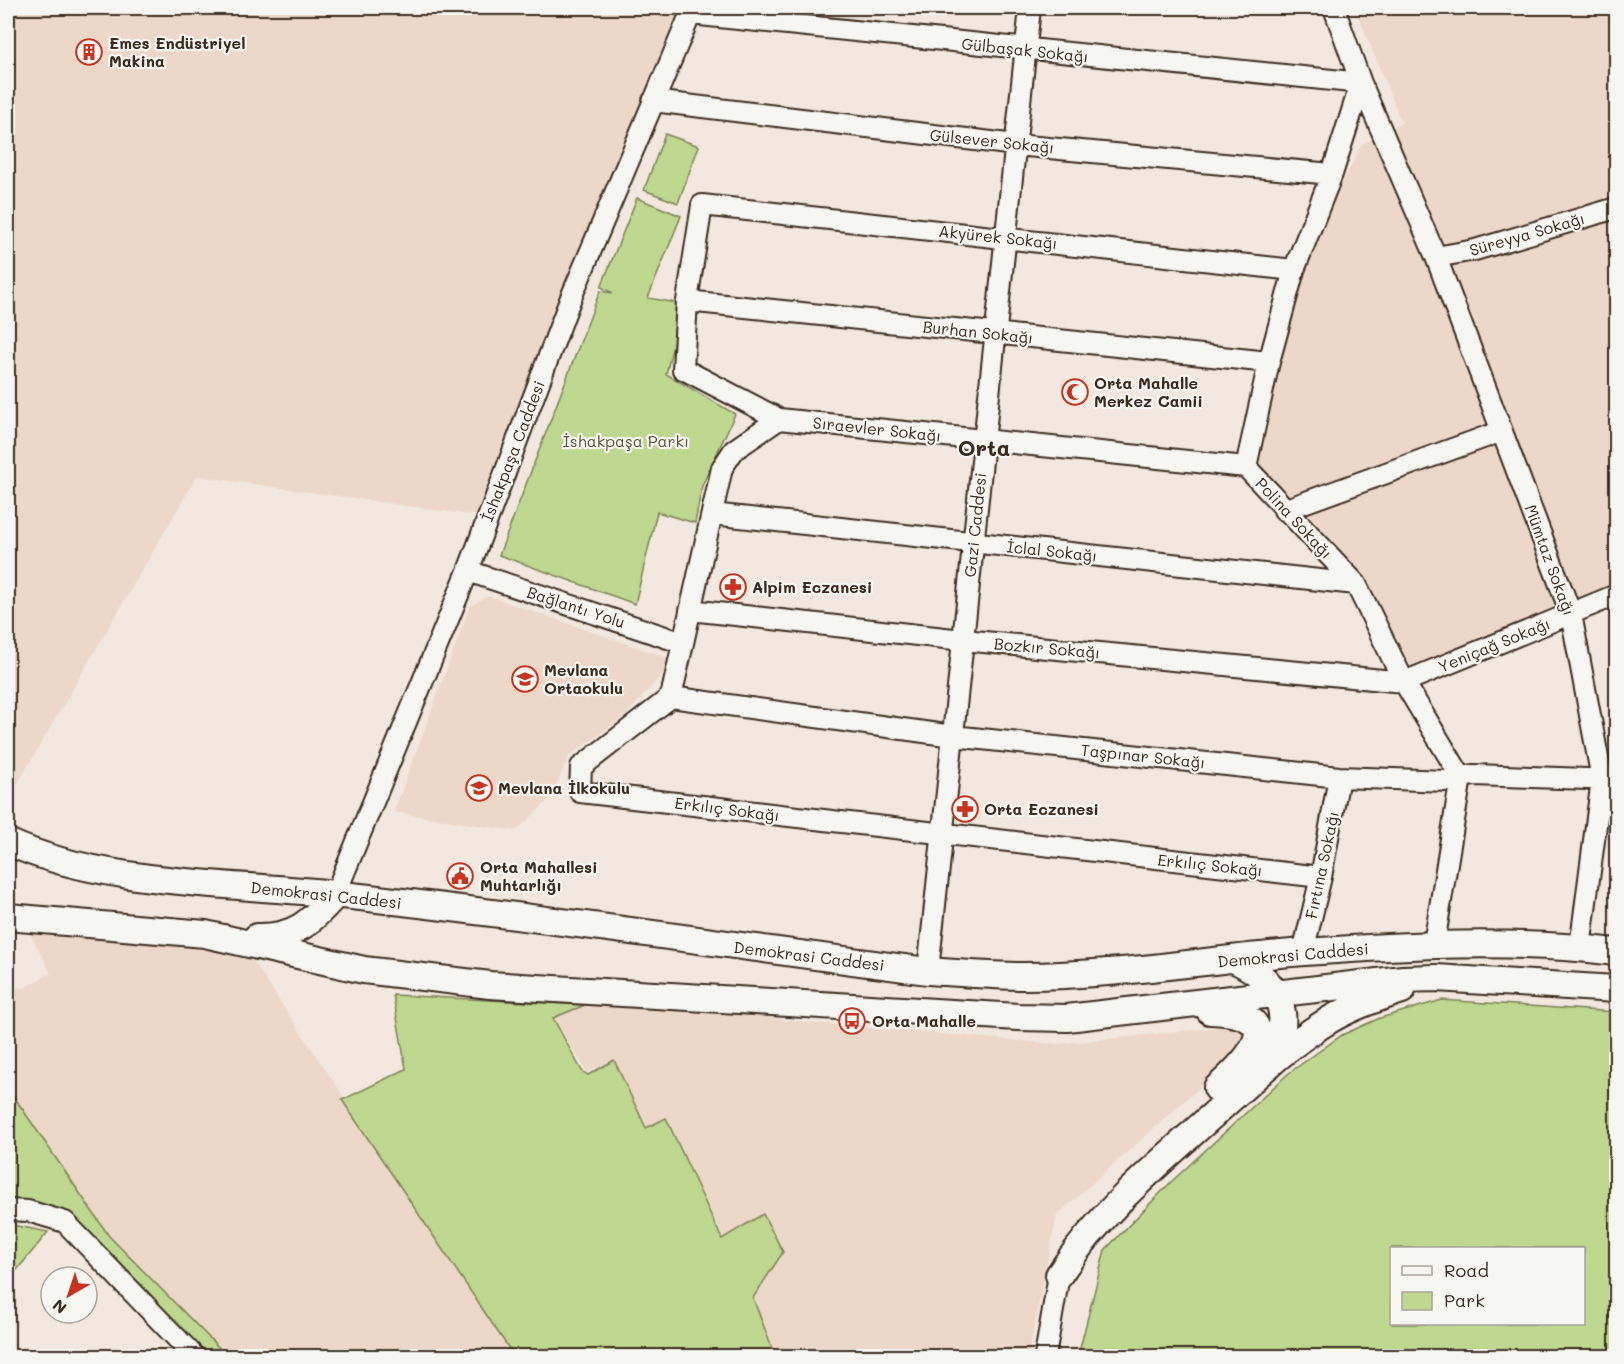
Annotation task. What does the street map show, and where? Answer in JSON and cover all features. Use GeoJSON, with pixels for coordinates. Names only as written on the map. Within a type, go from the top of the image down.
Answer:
{"type":"FeatureCollection","features":[{"type":"Feature","properties":{"kind":"main road","name":"Demokrasi Caddesi"},"geometry":{"type":"LineString","coordinates":[[8,842],[65,863],[104,871],[335,895],[928,971],[1023,976],[1235,960],[1303,952],[1434,944],[1509,943],[1617,952]]}},
{"type":"Feature","properties":{"kind":"main road"},"geometry":{"type":"LineString","coordinates":[[8,917],[205,934],[284,935],[296,931],[335,895]]}},
{"type":"Feature","properties":{"kind":"main road"},"geometry":{"type":"LineString","coordinates":[[205,934],[364,970],[432,980],[1067,1018],[1403,979],[1436,978],[1617,989]]}},
{"type":"Feature","properties":{"kind":"main road"},"geometry":{"type":"LineString","coordinates":[[1235,960],[1251,968],[1267,981],[1282,1011],[1284,1029],[1280,1043],[1261,1072]]}},
{"type":"Feature","properties":{"kind":"main road"},"geometry":{"type":"LineString","coordinates":[[928,971],[929,983],[937,996],[948,1004],[974,1012]]}},
{"type":"Feature","properties":{"kind":"main road"},"geometry":{"type":"LineString","coordinates":[[1059,1275],[1092,1230],[1118,1202],[1261,1072],[1323,1023],[1362,1004],[1436,978]]}},
{"type":"Feature","properties":{"kind":"main road"},"geometry":{"type":"LineString","coordinates":[[1059,1275],[1068,1241],[1077,1223],[1091,1207],[1235,1072],[1256,1046],[1258,1036],[1255,1026],[1248,1017],[1235,1012],[1156,1008]]}},
{"type":"Feature","properties":{"kind":"street","name":"Gazi Caddesi"},"geometry":{"type":"LineString","coordinates":[[928,971],[1030,8]]}},
{"type":"Feature","properties":{"kind":"street"},"geometry":{"type":"LineString","coordinates":[[1334,8],[1361,82]]}},
{"type":"Feature","properties":{"kind":"street","name":"Gülbaşak Sokağı"},"geometry":{"type":"LineString","coordinates":[[691,11],[1026,51],[1361,82]]}},
{"type":"Feature","properties":{"kind":"street","name":"İshakpaşa Caddesi"},"geometry":{"type":"LineString","coordinates":[[335,895],[468,571],[570,300],[691,11]]}},
{"type":"Feature","properties":{"kind":"street","name":"Polina Sokağı"},"geometry":{"type":"LineString","coordinates":[[1361,82],[1332,174],[1294,270],[1269,362],[1246,467],[1356,584],[1404,682],[1461,777]]}},
{"type":"Feature","properties":{"kind":"street","name":"Mümtaz Sokağı"},"geometry":{"type":"LineString","coordinates":[[1361,82],[1437,257],[1571,614],[1609,779],[1580,948]]}},
{"type":"Feature","properties":{"kind":"street","name":"Gülsever Sokağı"},"geometry":{"type":"LineString","coordinates":[[653,101],[1016,144],[1332,174]]}},
{"type":"Feature","properties":{"kind":"street","name":"Akyürek Sokağı"},"geometry":{"type":"LineString","coordinates":[[702,205],[1294,270]]}},
{"type":"Feature","properties":{"kind":"street","name":"Sıraevler Sokağı"},"geometry":{"type":"LineString","coordinates":[[702,205],[687,301],[683,369],[779,419],[1246,467]]}},
{"type":"Feature","properties":{"kind":"street","name":"Süreyya Sokağı"},"geometry":{"type":"LineString","coordinates":[[1437,257],[1475,250],[1617,208]]}},
{"type":"Feature","properties":{"kind":"street","name":"Burhan Sokağı"},"geometry":{"type":"LineString","coordinates":[[687,301],[1269,362]]}},
{"type":"Feature","properties":{"kind":"street"},"geometry":{"type":"LineString","coordinates":[[671,697],[722,468],[734,450],[779,419]]}},
{"type":"Feature","properties":{"kind":"street"},"geometry":{"type":"LineString","coordinates":[[1284,510],[1502,431]]}},
{"type":"Feature","properties":{"kind":"street","name":"İclal Sokağı"},"geometry":{"type":"LineString","coordinates":[[712,514],[1356,584]]}},
{"type":"Feature","properties":{"kind":"street","name":"Bağlantı Yolu"},"geometry":{"type":"LineString","coordinates":[[468,571],[684,643]]}},
{"type":"Feature","properties":{"kind":"street","name":"Yeniçağ Sokağı"},"geometry":{"type":"LineString","coordinates":[[1404,682],[1617,595]]}},
{"type":"Feature","properties":{"kind":"street","name":"Bozkır Sokağı"},"geometry":{"type":"LineString","coordinates":[[690,610],[963,640],[1404,682]]}},
{"type":"Feature","properties":{"kind":"street","name":"Taşpınar Sokağı"},"geometry":{"type":"LineString","coordinates":[[671,697],[953,736],[1339,777],[1447,781],[1473,775],[1609,779]]}},
{"type":"Feature","properties":{"kind":"street","name":"Erkılıç Sokağı"},"geometry":{"type":"LineString","coordinates":[[671,697],[581,767],[580,792],[1321,877]]}},
{"type":"Feature","properties":{"kind":"street","name":"Fırtına Sokağı"},"geometry":{"type":"LineString","coordinates":[[1303,952],[1321,877],[1339,777]]}},
{"type":"Feature","properties":{"kind":"street"},"geometry":{"type":"LineString","coordinates":[[1434,944],[1461,777]]}},
{"type":"Feature","properties":{"kind":"street"},"geometry":{"type":"LineString","coordinates":[[8,1210],[28,1211],[65,1222],[194,1356]]}},
{"type":"Feature","properties":{"kind":"street"},"geometry":{"type":"LineString","coordinates":[[1045,1356],[1059,1275]]}},
{"type":"Feature","properties":{"kind":"shaded area"},"geometry":{"type":"Polygon","coordinates":[[[8,8],[680,8],[478,516],[197,476],[8,800],[8,8]]]}},
{"type":"Feature","properties":{"kind":"shaded area"},"geometry":{"type":"Polygon","coordinates":[[[1357,8],[1616,8],[1616,604],[1401,689],[1350,586],[1245,471],[1299,269],[1362,144],[1402,123],[1357,8]]]}},
{"type":"Feature","properties":{"kind":"shaded area"},"geometry":{"type":"Polygon","coordinates":[[[488,596],[668,658],[665,671],[626,715],[569,756],[551,798],[516,831],[394,812],[470,606],[488,596]]]}},
{"type":"Feature","properties":{"kind":"shaded area"},"geometry":{"type":"Polygon","coordinates":[[[25,924],[247,952],[517,1356],[227,1356],[109,1236],[8,1088],[8,988],[24,988],[51,973],[25,924]]]}},
{"type":"Feature","properties":{"kind":"shaded area"},"geometry":{"type":"Polygon","coordinates":[[[580,1004],[736,1013],[813,1023],[1057,1044],[1242,1025],[1246,1046],[1057,1215],[1028,1356],[775,1356],[753,1298],[782,1252],[724,1240],[666,1119],[646,1128],[614,1060],[587,1072],[553,1018],[580,1004]]]}},
{"type":"Feature","properties":{"kind":"green space"},"geometry":{"type":"Polygon","coordinates":[[[665,134],[699,146],[678,203],[644,190],[665,134]]]}},
{"type":"Feature","properties":{"kind":"green space","name":"İshakpaşa Parkı"},"geometry":{"type":"Polygon","coordinates":[[[637,198],[681,216],[648,298],[683,304],[666,374],[735,414],[702,486],[695,523],[657,512],[635,604],[499,555],[600,291],[613,293],[601,287],[637,198]]]}},
{"type":"Feature","properties":{"kind":"green space"},"geometry":{"type":"Polygon","coordinates":[[[393,995],[585,1005],[553,1018],[582,1071],[588,1075],[614,1060],[646,1128],[666,1118],[722,1239],[763,1214],[783,1252],[753,1298],[775,1356],[514,1356],[342,1100],[406,1069],[393,995]]]}},
{"type":"Feature","properties":{"kind":"green space"},"geometry":{"type":"Polygon","coordinates":[[[1442,1000],[1616,1012],[1616,1356],[1078,1356],[1105,1250],[1171,1182],[1289,1073],[1342,1035],[1380,1018],[1442,1000]]]}},
{"type":"Feature","properties":{"kind":"green space"},"geometry":{"type":"Polygon","coordinates":[[[8,1088],[109,1236],[227,1356],[203,1356],[66,1216],[34,1201],[8,1199],[8,1088]]]}},
{"type":"Feature","properties":{"kind":"green space"},"geometry":{"type":"Polygon","coordinates":[[[12,1225],[48,1232],[8,1281],[8,1227],[12,1225]]]}},
{"type":"Feature","properties":{"kind":"place","name":"Emes Endüstriyel Makina"},"geometry":{"type":"Point","coordinates":[89,52]}},
{"type":"Feature","properties":{"kind":"place","name":"Orta Mahalle Merkez Camii"},"geometry":{"type":"Point","coordinates":[1075,392]}},
{"type":"Feature","properties":{"kind":"place","name":"Alpim Eczanesi"},"geometry":{"type":"Point","coordinates":[733,587]}},
{"type":"Feature","properties":{"kind":"place","name":"Mevlana Ortaokulu"},"geometry":{"type":"Point","coordinates":[525,679]}},
{"type":"Feature","properties":{"kind":"place","name":"Mevlana İlkokulu"},"geometry":{"type":"Point","coordinates":[479,788]}},
{"type":"Feature","properties":{"kind":"place","name":"Orta Eczanesi"},"geometry":{"type":"Point","coordinates":[965,809]}},
{"type":"Feature","properties":{"kind":"place","name":"Orta Mahallesi Muhtarlığı"},"geometry":{"type":"Point","coordinates":[460,876]}},
{"type":"Feature","properties":{"kind":"place","name":"Orta Mahalle"},"geometry":{"type":"Point","coordinates":[852,1021]}},
{"type":"Feature","properties":{"kind":"district","name":"Orta"},"geometry":{"type":"Point","coordinates":[984,448]}}]}
